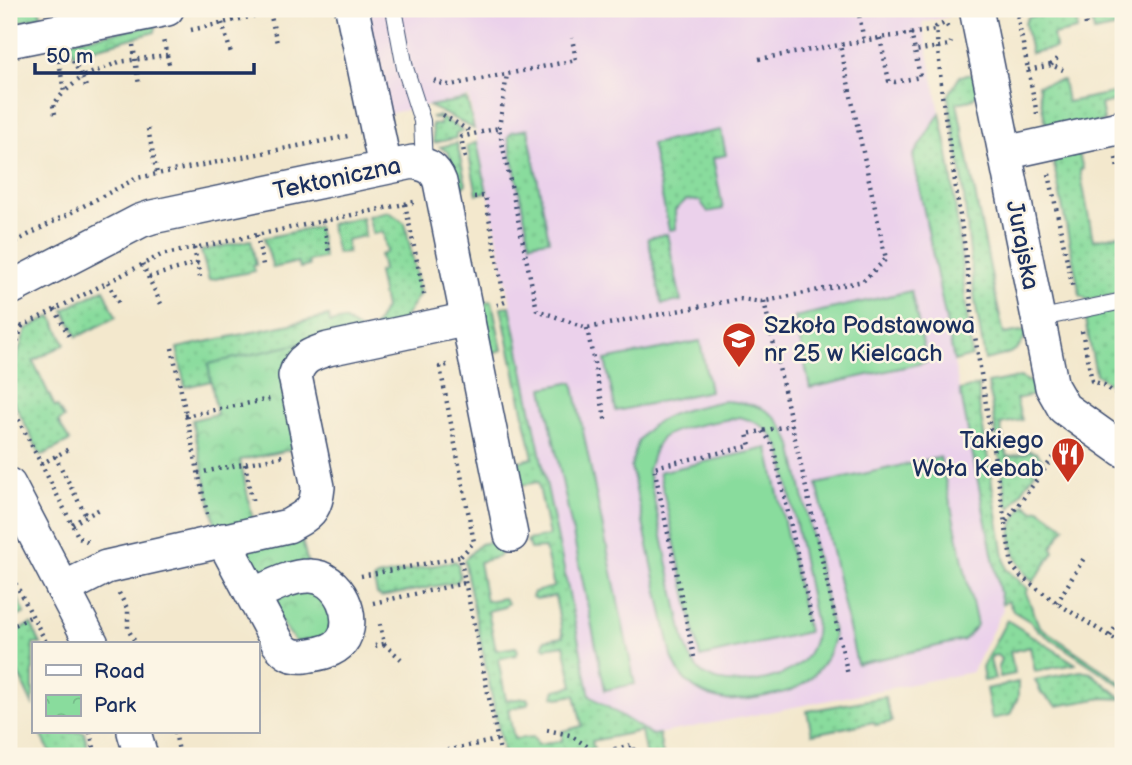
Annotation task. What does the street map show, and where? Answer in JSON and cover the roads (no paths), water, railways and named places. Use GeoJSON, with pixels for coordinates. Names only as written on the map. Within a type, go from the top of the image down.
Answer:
{"type":"FeatureCollection","features":[{"type":"Feature","properties":{"kind":"street"},"geometry":{"type":"LineString","coordinates":[[352,9],[385,167]]}},
{"type":"Feature","properties":{"kind":"street","name":"Jurajska"},"geometry":{"type":"LineString","coordinates":[[976,9],[1049,375],[1057,398],[1064,408],[1123,450]]}},
{"type":"Feature","properties":{"kind":"street"},"geometry":{"type":"LineString","coordinates":[[9,41],[172,28]]}},
{"type":"Feature","properties":{"kind":"street"},"geometry":{"type":"LineString","coordinates":[[1005,153],[1123,127]]}},
{"type":"Feature","properties":{"kind":"street","name":"Tektoniczna"},"geometry":{"type":"LineString","coordinates":[[9,289],[140,221],[385,167],[413,162],[424,164],[435,170],[440,182],[511,535]]}},
{"type":"Feature","properties":{"kind":"street"},"geometry":{"type":"LineString","coordinates":[[63,589],[106,567],[288,526],[305,517],[317,504],[318,487],[295,376],[298,364],[310,354],[468,319]]}},
{"type":"Feature","properties":{"kind":"street"},"geometry":{"type":"LineString","coordinates":[[9,485],[91,642]]}},
{"type":"Feature","properties":{"kind":"street"},"geometry":{"type":"LineString","coordinates":[[218,541],[285,653],[297,656],[327,652],[340,644],[345,634],[346,608],[342,597],[324,580],[312,575],[283,581],[253,596]]}},
{"type":"Feature","properties":{"kind":"street"},"geometry":{"type":"LineString","coordinates":[[135,734],[141,756]]}},
{"type":"Feature","properties":{"kind":"lane"},"geometry":{"type":"LineString","coordinates":[[394,9],[405,68],[422,121],[424,164]]}},
{"type":"Feature","properties":{"kind":"lane"},"geometry":{"type":"LineString","coordinates":[[1037,319],[1123,301]]}},
{"type":"Feature","properties":{"kind":"place","name":"Szkoła Podstawowa nr 25 w Kielcach"},"geometry":{"type":"Point","coordinates":[739,369]}},
{"type":"Feature","properties":{"kind":"place","name":"Takiego Woła Kebab"},"geometry":{"type":"Point","coordinates":[1068,484]}}]}
